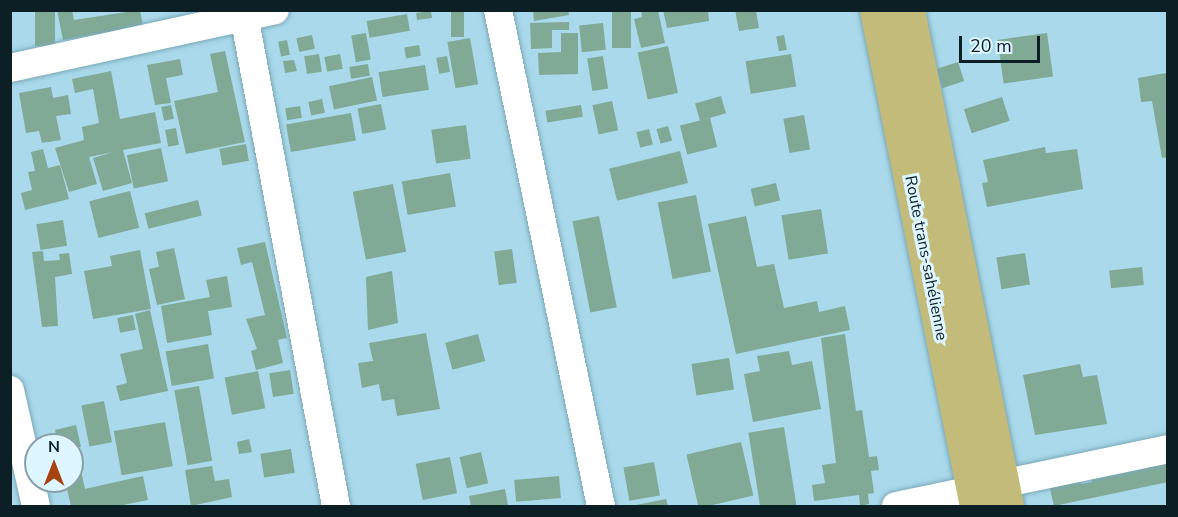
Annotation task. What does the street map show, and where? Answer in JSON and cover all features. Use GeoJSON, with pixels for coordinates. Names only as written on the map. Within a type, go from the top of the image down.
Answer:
{"type":"FeatureCollection","features":[{"type":"Feature","properties":{"kind":"highway","name":"Route trans-sahélienne"},"geometry":{"type":"LineString","coordinates":[[876,10],[989,497]]}},
{"type":"Feature","properties":{"kind":"highway","name":"Route trans-sahélienne"},"geometry":{"type":"LineString","coordinates":[[908,10],[989,497]]}},
{"type":"Feature","properties":{"kind":"street"},"geometry":{"type":"LineString","coordinates":[[10,68],[244,14],[275,10]]}},
{"type":"Feature","properties":{"kind":"street"},"geometry":{"type":"LineString","coordinates":[[498,10],[601,507]]}},
{"type":"Feature","properties":{"kind":"street"},"geometry":{"type":"LineString","coordinates":[[244,14],[336,507]]}},
{"type":"Feature","properties":{"kind":"street"},"geometry":{"type":"LineString","coordinates":[[10,390],[36,507]]}},
{"type":"Feature","properties":{"kind":"street"},"geometry":{"type":"LineString","coordinates":[[896,507],[989,497],[1167,449]]}},
{"type":"Feature","properties":{"kind":"building"},"geometry":{"type":"Polygon","coordinates":[[[35,10],[55,10],[55,46],[35,46],[35,10]]]}},
{"type":"Feature","properties":{"kind":"building"},"geometry":{"type":"Polygon","coordinates":[[[57,10],[72,10],[74,20],[140,10],[143,26],[63,40],[57,10]]]}},
{"type":"Feature","properties":{"kind":"building"},"geometry":{"type":"Polygon","coordinates":[[[451,10],[464,10],[464,37],[451,37],[451,10]]]}},
{"type":"Feature","properties":{"kind":"building"},"geometry":{"type":"Polygon","coordinates":[[[533,10],[568,10],[569,15],[534,21],[533,10]]]}},
{"type":"Feature","properties":{"kind":"building"},"geometry":{"type":"Polygon","coordinates":[[[612,10],[631,10],[631,48],[612,48],[612,10]]]}},
{"type":"Feature","properties":{"kind":"building"},"geometry":{"type":"Polygon","coordinates":[[[641,10],[658,10],[665,43],[641,48],[634,19],[642,17],[641,10]]]}},
{"type":"Feature","properties":{"kind":"building"},"geometry":{"type":"Polygon","coordinates":[[[663,10],[708,10],[709,21],[667,28],[663,10]]]}},
{"type":"Feature","properties":{"kind":"building"},"geometry":{"type":"Polygon","coordinates":[[[735,10],[756,10],[759,28],[739,31],[735,10]]]}},
{"type":"Feature","properties":{"kind":"building"},"geometry":{"type":"Polygon","coordinates":[[[431,11],[432,18],[417,20],[416,13],[431,11]]]}},
{"type":"Feature","properties":{"kind":"building"},"geometry":{"type":"Polygon","coordinates":[[[407,14],[410,31],[370,38],[367,21],[407,14]]]}},
{"type":"Feature","properties":{"kind":"building"},"geometry":{"type":"Polygon","coordinates":[[[569,22],[569,30],[552,30],[552,48],[531,49],[530,23],[569,22]]]}},
{"type":"Feature","properties":{"kind":"building"},"geometry":{"type":"Polygon","coordinates":[[[603,23],[606,50],[582,52],[579,26],[603,23]]]}},
{"type":"Feature","properties":{"kind":"building"},"geometry":{"type":"Polygon","coordinates":[[[366,33],[371,60],[356,62],[351,36],[366,33]]]}},
{"type":"Feature","properties":{"kind":"building"},"geometry":{"type":"Polygon","coordinates":[[[561,33],[578,33],[578,74],[539,75],[538,53],[561,52],[561,33]]]}},
{"type":"Feature","properties":{"kind":"building"},"geometry":{"type":"Polygon","coordinates":[[[1047,33],[1053,77],[1004,84],[997,40],[1047,33]]]}},
{"type":"Feature","properties":{"kind":"building"},"geometry":{"type":"Polygon","coordinates":[[[312,35],[315,49],[299,52],[296,38],[312,35]]]}},
{"type":"Feature","properties":{"kind":"building"},"geometry":{"type":"Polygon","coordinates":[[[784,35],[787,50],[779,51],[776,37],[784,35]]]}},
{"type":"Feature","properties":{"kind":"building"},"geometry":{"type":"Polygon","coordinates":[[[470,38],[478,84],[456,88],[447,42],[470,38]]]}},
{"type":"Feature","properties":{"kind":"building"},"geometry":{"type":"Polygon","coordinates":[[[287,40],[290,55],[281,56],[278,42],[287,40]]]}},
{"type":"Feature","properties":{"kind":"building"},"geometry":{"type":"Polygon","coordinates":[[[419,45],[421,56],[406,58],[404,48],[419,45]]]}},
{"type":"Feature","properties":{"kind":"building"},"geometry":{"type":"Polygon","coordinates":[[[668,46],[678,93],[648,99],[638,52],[668,46]]]}},
{"type":"Feature","properties":{"kind":"building"},"geometry":{"type":"Polygon","coordinates":[[[225,51],[245,142],[186,154],[174,101],[218,92],[210,54],[225,51]]]}},
{"type":"Feature","properties":{"kind":"building"},"geometry":{"type":"Polygon","coordinates":[[[319,54],[322,72],[307,74],[304,56],[319,54]]]}},
{"type":"Feature","properties":{"kind":"building"},"geometry":{"type":"Polygon","coordinates":[[[340,54],[343,69],[327,72],[324,57],[340,54]]]}},
{"type":"Feature","properties":{"kind":"building"},"geometry":{"type":"Polygon","coordinates":[[[791,54],[796,87],[751,94],[746,61],[791,54]]]}},
{"type":"Feature","properties":{"kind":"building"},"geometry":{"type":"Polygon","coordinates":[[[447,56],[450,72],[439,74],[436,58],[447,56]]]}},
{"type":"Feature","properties":{"kind":"building"},"geometry":{"type":"Polygon","coordinates":[[[603,56],[608,89],[592,91],[587,59],[603,56]]]}},
{"type":"Feature","properties":{"kind":"building"},"geometry":{"type":"Polygon","coordinates":[[[180,59],[183,75],[166,78],[171,103],[155,105],[147,65],[180,59]]]}},
{"type":"Feature","properties":{"kind":"building"},"geometry":{"type":"Polygon","coordinates":[[[294,60],[297,71],[285,73],[283,61],[294,60]]]}},
{"type":"Feature","properties":{"kind":"building"},"geometry":{"type":"Polygon","coordinates":[[[958,62],[964,81],[942,88],[936,69],[958,62]]]}},
{"type":"Feature","properties":{"kind":"building"},"geometry":{"type":"Polygon","coordinates":[[[368,64],[370,76],[351,79],[349,67],[368,64]]]}},
{"type":"Feature","properties":{"kind":"building"},"geometry":{"type":"Polygon","coordinates":[[[425,65],[429,90],[382,97],[379,72],[425,65]]]}},
{"type":"Feature","properties":{"kind":"building"},"geometry":{"type":"Polygon","coordinates":[[[111,71],[120,119],[155,112],[161,143],[123,150],[132,183],[103,191],[93,158],[113,152],[89,157],[97,184],[69,192],[55,148],[84,140],[82,127],[99,123],[93,89],[75,93],[72,79],[111,71]]]}},
{"type":"Feature","properties":{"kind":"building"},"geometry":{"type":"Polygon","coordinates":[[[1166,73],[1168,157],[1162,158],[1152,101],[1141,102],[1138,78],[1166,73]]]}},
{"type":"Feature","properties":{"kind":"building"},"geometry":{"type":"Polygon","coordinates":[[[372,77],[377,100],[334,110],[329,86],[372,77]]]}},
{"type":"Feature","properties":{"kind":"building"},"geometry":{"type":"Polygon","coordinates":[[[51,87],[53,98],[68,95],[71,114],[56,116],[61,140],[42,143],[39,131],[26,133],[19,93],[51,87]]]}},
{"type":"Feature","properties":{"kind":"building"},"geometry":{"type":"Polygon","coordinates":[[[721,96],[726,113],[700,121],[695,103],[721,96]]]}},
{"type":"Feature","properties":{"kind":"building"},"geometry":{"type":"Polygon","coordinates":[[[1002,97],[1010,121],[972,133],[964,109],[1002,97]]]}},
{"type":"Feature","properties":{"kind":"building"},"geometry":{"type":"Polygon","coordinates":[[[322,99],[325,113],[311,116],[308,102],[322,99]]]}},
{"type":"Feature","properties":{"kind":"building"},"geometry":{"type":"Polygon","coordinates":[[[612,101],[618,130],[599,135],[592,105],[612,101]]]}},
{"type":"Feature","properties":{"kind":"building"},"geometry":{"type":"Polygon","coordinates":[[[381,104],[386,130],[362,134],[357,109],[381,104]]]}},
{"type":"Feature","properties":{"kind":"building"},"geometry":{"type":"Polygon","coordinates":[[[171,105],[174,119],[164,121],[161,107],[171,105]]]}},
{"type":"Feature","properties":{"kind":"building"},"geometry":{"type":"Polygon","coordinates":[[[581,105],[583,117],[547,122],[545,111],[581,105]]]}},
{"type":"Feature","properties":{"kind":"building"},"geometry":{"type":"Polygon","coordinates":[[[300,106],[302,118],[287,120],[285,108],[300,106]]]}},
{"type":"Feature","properties":{"kind":"building"},"geometry":{"type":"Polygon","coordinates":[[[351,113],[356,141],[291,152],[286,124],[351,113]]]}},
{"type":"Feature","properties":{"kind":"building"},"geometry":{"type":"Polygon","coordinates":[[[804,115],[810,149],[789,153],[783,119],[804,115]]]}},
{"type":"Feature","properties":{"kind":"building"},"geometry":{"type":"Polygon","coordinates":[[[710,118],[717,147],[687,155],[680,125],[710,118]]]}},
{"type":"Feature","properties":{"kind":"building"},"geometry":{"type":"Polygon","coordinates":[[[466,125],[471,159],[436,164],[431,130],[466,125]]]}},
{"type":"Feature","properties":{"kind":"building"},"geometry":{"type":"Polygon","coordinates":[[[668,126],[672,140],[661,144],[656,129],[668,126]]]}},
{"type":"Feature","properties":{"kind":"building"},"geometry":{"type":"Polygon","coordinates":[[[176,128],[179,145],[168,147],[165,130],[176,128]]]}},
{"type":"Feature","properties":{"kind":"building"},"geometry":{"type":"Polygon","coordinates":[[[649,129],[653,145],[640,148],[636,132],[649,129]]]}},
{"type":"Feature","properties":{"kind":"building"},"geometry":{"type":"Polygon","coordinates":[[[246,144],[249,161],[222,165],[219,149],[246,144]]]}},
{"type":"Feature","properties":{"kind":"building"},"geometry":{"type":"Polygon","coordinates":[[[1045,147],[1046,153],[1077,149],[1083,189],[987,207],[982,183],[988,182],[983,160],[1045,147]]]}},
{"type":"Feature","properties":{"kind":"building"},"geometry":{"type":"Polygon","coordinates":[[[161,148],[168,181],[134,189],[127,155],[161,148]]]}},
{"type":"Feature","properties":{"kind":"building"},"geometry":{"type":"Polygon","coordinates":[[[43,149],[48,168],[60,165],[69,199],[25,210],[21,193],[32,190],[28,172],[35,171],[31,152],[43,149]]]}},
{"type":"Feature","properties":{"kind":"building"},"geometry":{"type":"Polygon","coordinates":[[[680,151],[688,183],[617,201],[609,169],[680,151]]]}},
{"type":"Feature","properties":{"kind":"building"},"geometry":{"type":"Polygon","coordinates":[[[450,173],[456,206],[408,215],[402,182],[450,173]]]}},
{"type":"Feature","properties":{"kind":"building"},"geometry":{"type":"Polygon","coordinates":[[[776,183],[780,201],[755,206],[751,189],[776,183]]]}},
{"type":"Feature","properties":{"kind":"building"},"geometry":{"type":"Polygon","coordinates":[[[393,184],[406,252],[366,260],[353,192],[393,184]]]}},
{"type":"Feature","properties":{"kind":"building"},"geometry":{"type":"Polygon","coordinates":[[[130,191],[139,228],[98,238],[89,201],[130,191]]]}},
{"type":"Feature","properties":{"kind":"building"},"geometry":{"type":"Polygon","coordinates":[[[696,195],[711,272],[673,279],[658,202],[696,195]]]}},
{"type":"Feature","properties":{"kind":"building"},"geometry":{"type":"Polygon","coordinates":[[[198,200],[202,216],[149,229],[145,213],[198,200]]]}},
{"type":"Feature","properties":{"kind":"building"},"geometry":{"type":"Polygon","coordinates":[[[821,209],[828,253],[789,260],[781,215],[821,209]]]}},
{"type":"Feature","properties":{"kind":"building"},"geometry":{"type":"Polygon","coordinates":[[[599,216],[617,307],[590,312],[572,221],[599,216]]]}},
{"type":"Feature","properties":{"kind":"building"},"geometry":{"type":"Polygon","coordinates":[[[746,216],[757,267],[774,264],[784,308],[817,301],[819,312],[845,306],[850,330],[736,354],[708,224],[746,216]]]}},
{"type":"Feature","properties":{"kind":"building"},"geometry":{"type":"Polygon","coordinates":[[[63,220],[67,246],[40,250],[36,224],[63,220]]]}},
{"type":"Feature","properties":{"kind":"building"},"geometry":{"type":"Polygon","coordinates":[[[265,242],[287,338],[278,340],[283,363],[256,370],[251,351],[257,349],[246,319],[265,315],[252,262],[241,265],[237,248],[265,242]]]}},
{"type":"Feature","properties":{"kind":"building"},"geometry":{"type":"Polygon","coordinates":[[[174,248],[185,299],[157,305],[149,269],[159,267],[156,252],[174,248]]]}},
{"type":"Feature","properties":{"kind":"building"},"geometry":{"type":"Polygon","coordinates":[[[512,249],[517,283],[499,285],[494,252],[512,249]]]}},
{"type":"Feature","properties":{"kind":"building"},"geometry":{"type":"Polygon","coordinates":[[[140,250],[151,309],[93,319],[84,271],[112,266],[110,256],[140,250]]]}},
{"type":"Feature","properties":{"kind":"building"},"geometry":{"type":"Polygon","coordinates":[[[43,251],[44,261],[60,260],[59,254],[69,253],[72,274],[55,277],[58,326],[42,327],[32,252],[43,251]]]}},
{"type":"Feature","properties":{"kind":"building"},"geometry":{"type":"Polygon","coordinates":[[[1025,253],[1030,285],[1001,289],[996,258],[1025,253]]]}},
{"type":"Feature","properties":{"kind":"building"},"geometry":{"type":"Polygon","coordinates":[[[1142,267],[1144,285],[1111,288],[1109,270],[1142,267]]]}},
{"type":"Feature","properties":{"kind":"building"},"geometry":{"type":"Polygon","coordinates":[[[392,271],[398,323],[368,330],[366,277],[392,271]]]}},
{"type":"Feature","properties":{"kind":"building"},"geometry":{"type":"Polygon","coordinates":[[[227,276],[232,307],[208,311],[212,335],[167,343],[161,306],[210,297],[206,280],[227,276]]]}},
{"type":"Feature","properties":{"kind":"building"},"geometry":{"type":"Polygon","coordinates":[[[150,310],[168,391],[120,401],[116,386],[127,383],[120,354],[143,349],[135,314],[150,310]]]}},
{"type":"Feature","properties":{"kind":"building"},"geometry":{"type":"Polygon","coordinates":[[[133,315],[136,330],[120,333],[117,318],[133,315]]]}},
{"type":"Feature","properties":{"kind":"building"},"geometry":{"type":"Polygon","coordinates":[[[426,333],[440,409],[397,416],[394,399],[382,401],[379,384],[362,388],[358,363],[373,361],[369,343],[426,333]]]}},
{"type":"Feature","properties":{"kind":"building"},"geometry":{"type":"Polygon","coordinates":[[[478,334],[485,361],[452,370],[445,343],[478,334]]]}},
{"type":"Feature","properties":{"kind":"building"},"geometry":{"type":"Polygon","coordinates":[[[845,334],[856,411],[862,410],[869,457],[877,456],[879,470],[871,471],[874,493],[868,494],[869,504],[860,506],[859,495],[814,501],[812,485],[825,483],[822,465],[836,463],[821,338],[845,334]]]}},
{"type":"Feature","properties":{"kind":"building"},"geometry":{"type":"Polygon","coordinates":[[[208,344],[214,378],[172,386],[166,351],[208,344]]]}},
{"type":"Feature","properties":{"kind":"building"},"geometry":{"type":"Polygon","coordinates":[[[789,351],[792,365],[812,361],[821,409],[753,422],[744,374],[760,371],[757,356],[789,351]]]}},
{"type":"Feature","properties":{"kind":"building"},"geometry":{"type":"Polygon","coordinates":[[[729,358],[734,390],[696,396],[691,364],[729,358]]]}},
{"type":"Feature","properties":{"kind":"building"},"geometry":{"type":"Polygon","coordinates":[[[1080,364],[1083,377],[1097,375],[1107,424],[1035,435],[1023,375],[1080,364]]]}},
{"type":"Feature","properties":{"kind":"building"},"geometry":{"type":"Polygon","coordinates":[[[290,370],[294,394],[273,397],[269,373],[290,370]]]}},
{"type":"Feature","properties":{"kind":"building"},"geometry":{"type":"Polygon","coordinates":[[[258,371],[265,408],[232,415],[225,377],[258,371]]]}},
{"type":"Feature","properties":{"kind":"building"},"geometry":{"type":"Polygon","coordinates":[[[199,386],[212,461],[188,465],[174,390],[199,386]]]}},
{"type":"Feature","properties":{"kind":"building"},"geometry":{"type":"Polygon","coordinates":[[[104,401],[112,442],[89,447],[81,405],[104,401]]]}},
{"type":"Feature","properties":{"kind":"building"},"geometry":{"type":"Polygon","coordinates":[[[165,422],[173,466],[122,475],[114,431],[165,422]]]}},
{"type":"Feature","properties":{"kind":"building"},"geometry":{"type":"Polygon","coordinates":[[[76,425],[78,433],[56,433],[55,430],[76,425]]]}},
{"type":"Feature","properties":{"kind":"building"},"geometry":{"type":"Polygon","coordinates":[[[784,427],[797,506],[760,506],[748,433],[784,427]]]}},
{"type":"Feature","properties":{"kind":"building"},"geometry":{"type":"Polygon","coordinates":[[[249,439],[252,452],[239,454],[237,442],[249,439]]]}},
{"type":"Feature","properties":{"kind":"building"},"geometry":{"type":"Polygon","coordinates":[[[741,442],[753,496],[708,506],[698,506],[686,455],[741,442]]]}},
{"type":"Feature","properties":{"kind":"building"},"geometry":{"type":"Polygon","coordinates":[[[291,449],[295,473],[264,478],[260,454],[291,449]]]}},
{"type":"Feature","properties":{"kind":"building"},"geometry":{"type":"Polygon","coordinates":[[[481,452],[488,483],[467,488],[460,457],[481,452]]]}},
{"type":"Feature","properties":{"kind":"building"},"geometry":{"type":"Polygon","coordinates":[[[450,457],[457,493],[423,500],[416,464],[450,457]]]}},
{"type":"Feature","properties":{"kind":"building"},"geometry":{"type":"Polygon","coordinates":[[[1168,461],[1168,482],[1054,506],[1049,485],[1080,478],[1081,484],[1092,482],[1091,478],[1168,461]]]}},
{"type":"Feature","properties":{"kind":"building"},"geometry":{"type":"Polygon","coordinates":[[[654,462],[660,495],[629,501],[623,467],[654,462]]]}},
{"type":"Feature","properties":{"kind":"building"},"geometry":{"type":"Polygon","coordinates":[[[212,466],[215,481],[229,479],[232,497],[191,506],[185,470],[212,466]]]}},
{"type":"Feature","properties":{"kind":"building"},"geometry":{"type":"Polygon","coordinates":[[[143,476],[148,500],[118,506],[71,506],[68,493],[84,493],[84,484],[85,489],[143,476]]]}},
{"type":"Feature","properties":{"kind":"building"},"geometry":{"type":"Polygon","coordinates":[[[559,476],[561,498],[516,502],[514,480],[559,476]]]}},
{"type":"Feature","properties":{"kind":"building"},"geometry":{"type":"Polygon","coordinates":[[[505,489],[508,506],[471,506],[469,496],[505,489]]]}},
{"type":"Feature","properties":{"kind":"building"},"geometry":{"type":"Polygon","coordinates":[[[666,499],[668,506],[636,506],[636,505],[666,499]]]}}]}
